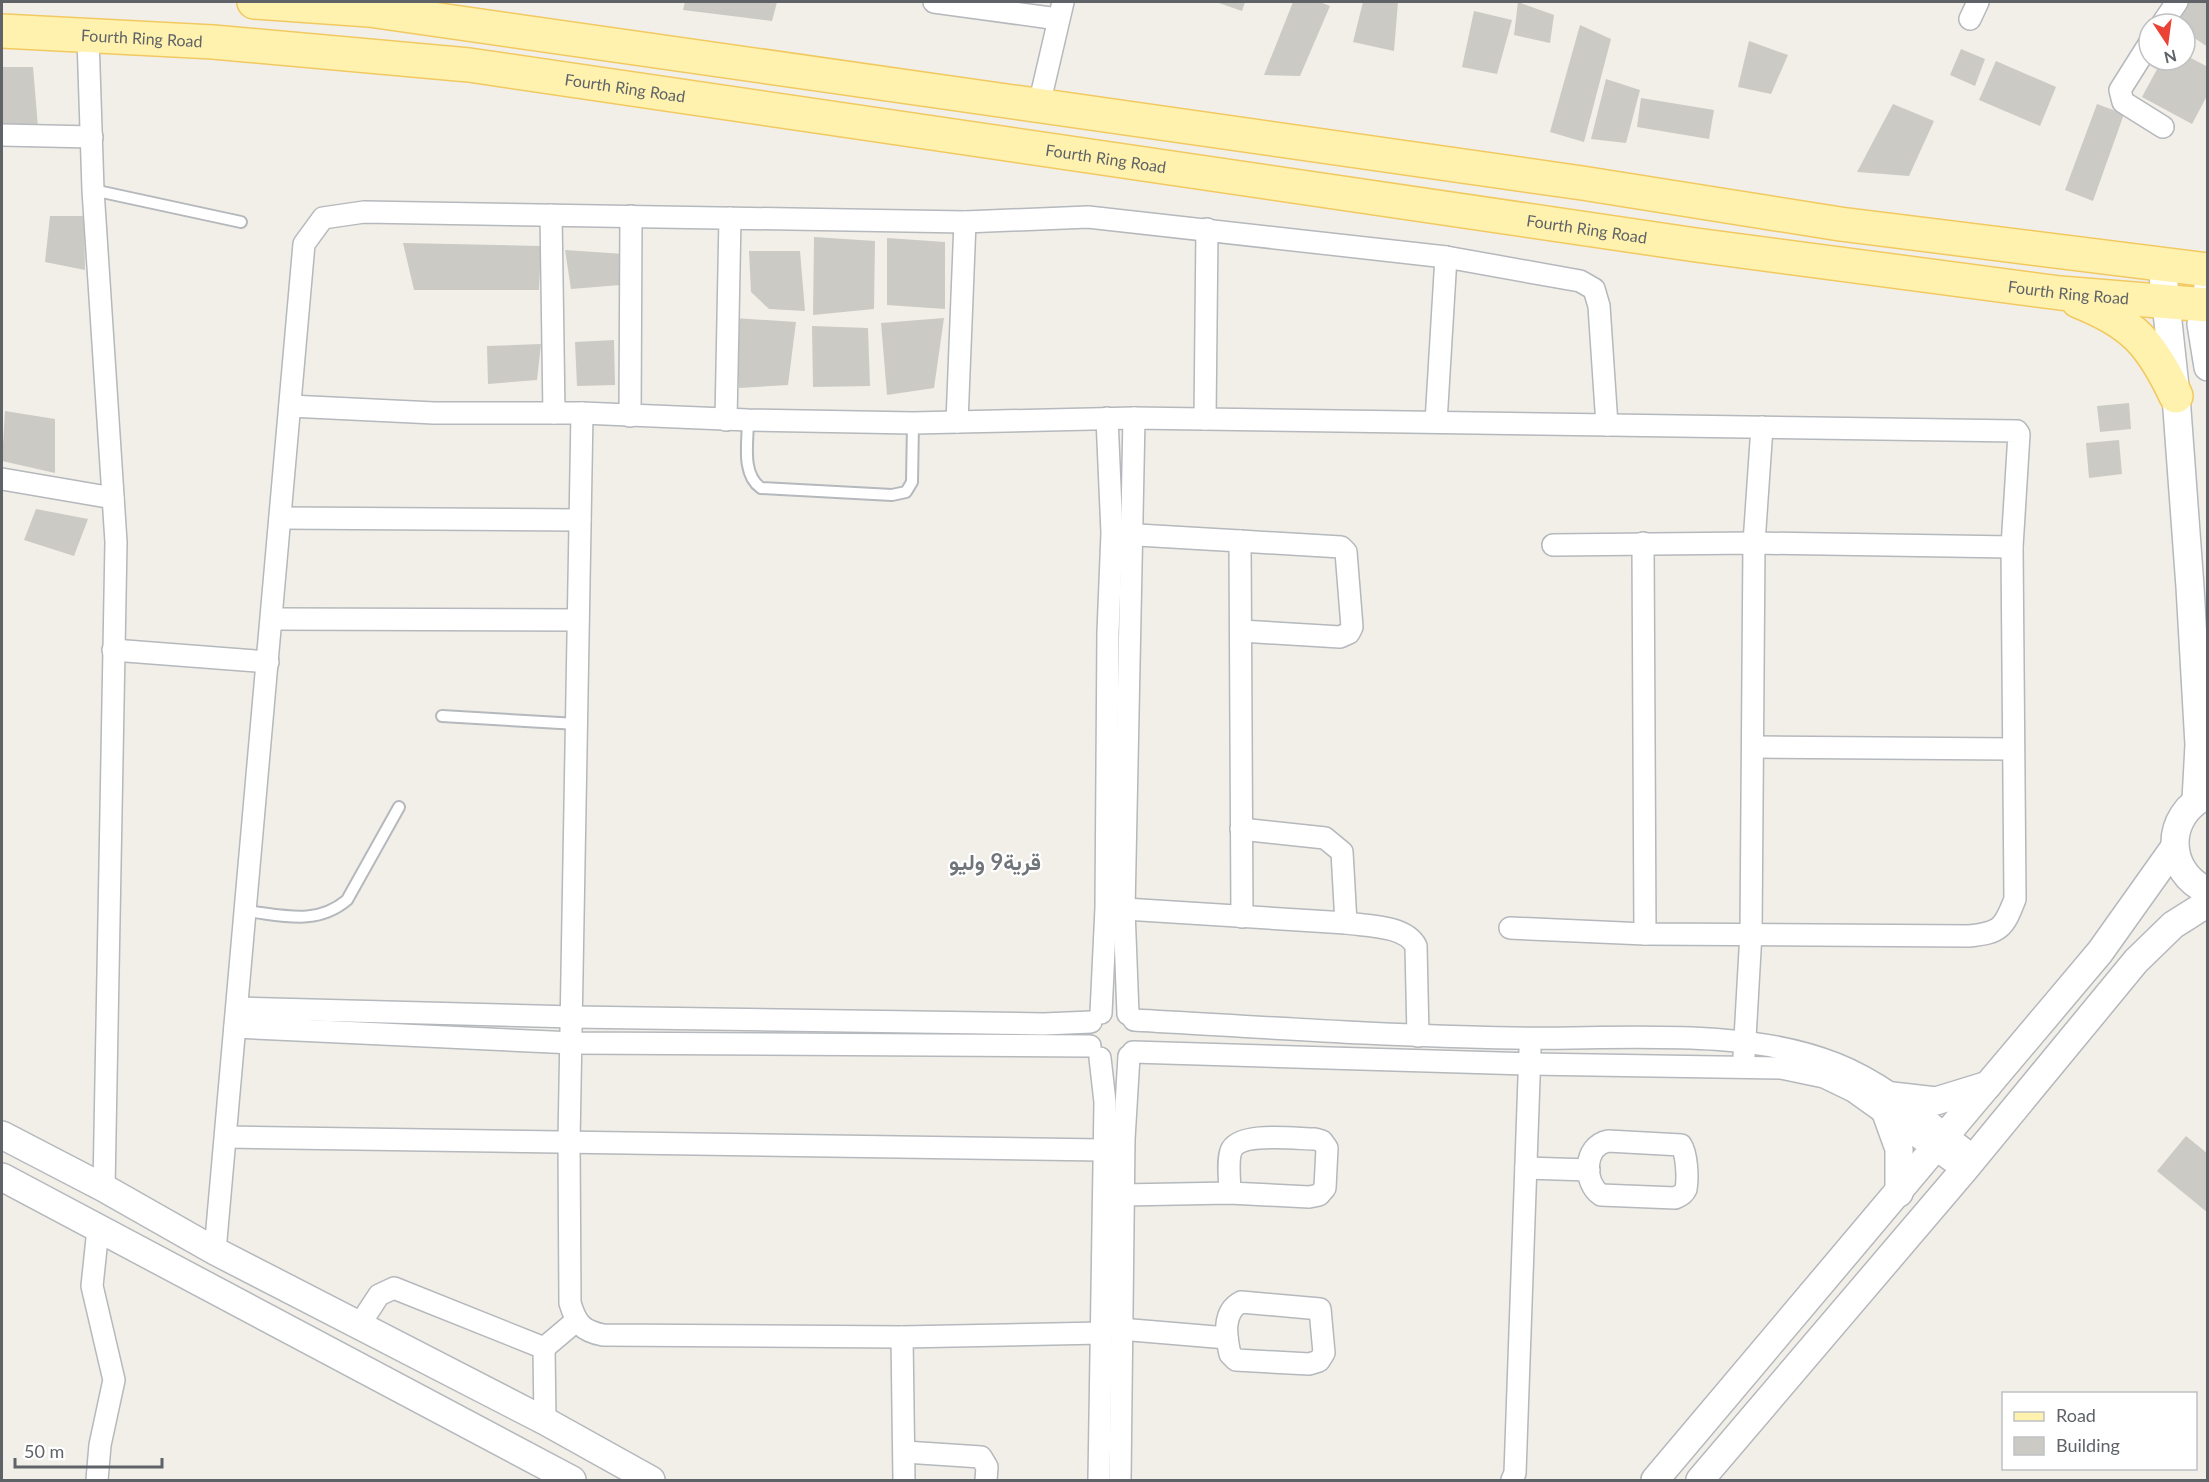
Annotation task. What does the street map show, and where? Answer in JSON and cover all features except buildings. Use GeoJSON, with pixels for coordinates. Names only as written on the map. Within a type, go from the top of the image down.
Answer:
{"type":"FeatureCollection","features":[{"type":"Feature","properties":{"kind":"main road"},"geometry":{"type":"LineString","coordinates":[[254,2],[453,12],[1039,105],[1582,183],[1840,224],[2208,270]]}},
{"type":"Feature","properties":{"kind":"main road","name":"Fourth Ring Road"},"geometry":{"type":"LineString","coordinates":[[2,31],[88,38],[213,42],[469,65],[1672,242],[2060,293],[2163,301],[2206,299]]}},
{"type":"Feature","properties":{"kind":"main road"},"geometry":{"type":"LineString","coordinates":[[2060,293],[2113,317],[2137,333],[2160,364],[2176,396]]}},
{"type":"Feature","properties":{"kind":"street"},"geometry":{"type":"LineString","coordinates":[[934,2],[1060,10],[1039,105]]}},
{"type":"Feature","properties":{"kind":"street"},"geometry":{"type":"LineString","coordinates":[[88,38],[93,189],[116,542],[104,1188]]}},
{"type":"Feature","properties":{"kind":"street"},"geometry":{"type":"LineString","coordinates":[[2137,63],[2120,90],[2123,102],[2163,128]]}},
{"type":"Feature","properties":{"kind":"street"},"geometry":{"type":"LineString","coordinates":[[2,135],[92,138]]}},
{"type":"Feature","properties":{"kind":"street"},"geometry":{"type":"LineString","coordinates":[[216,1251],[304,244],[323,218],[364,212],[965,222],[1088,217],[1446,257],[1580,280],[1594,289],[1599,306],[1607,425]]}},
{"type":"Feature","properties":{"kind":"street"},"geometry":{"type":"LineString","coordinates":[[551,215],[554,413]]}},
{"type":"Feature","properties":{"kind":"street"},"geometry":{"type":"LineString","coordinates":[[630,416],[631,216]]}},
{"type":"Feature","properties":{"kind":"street"},"geometry":{"type":"LineString","coordinates":[[726,420],[730,218]]}},
{"type":"Feature","properties":{"kind":"street"},"geometry":{"type":"LineString","coordinates":[[957,422],[965,222]]}},
{"type":"Feature","properties":{"kind":"street"},"geometry":{"type":"LineString","coordinates":[[1205,419],[1207,229]]}},
{"type":"Feature","properties":{"kind":"street"},"geometry":{"type":"LineString","coordinates":[[1436,422],[1446,257]]}},
{"type":"Feature","properties":{"kind":"street"},"geometry":{"type":"LineString","coordinates":[[2162,266],[2163,301],[2176,396],[2202,798],[2178,821],[2174,848],[2178,863],[2186,876],[2208,891]]}},
{"type":"Feature","properties":{"kind":"street"},"geometry":{"type":"LineString","coordinates":[[2206,299],[2201,324],[2208,367]]}},
{"type":"Feature","properties":{"kind":"street"},"geometry":{"type":"LineString","coordinates":[[290,406],[434,413],[582,413],[726,420],[913,423],[1134,418],[2017,431],[2019,434],[2012,547],[2015,899],[2006,924],[1989,934],[1969,936],[1645,934],[1510,928]]}},
{"type":"Feature","properties":{"kind":"street"},"geometry":{"type":"LineString","coordinates":[[582,413],[573,1043],[569,1142],[570,1303],[576,1322],[587,1332],[603,1335],[902,1337],[1110,1331],[1227,1338]]}},
{"type":"Feature","properties":{"kind":"street"},"geometry":{"type":"LineString","coordinates":[[1099,1480],[1123,1195],[1131,1054],[1139,1033],[1131,1017],[1115,909],[1108,632],[1112,533],[1107,418]]}},
{"type":"Feature","properties":{"kind":"street"},"geometry":{"type":"LineString","coordinates":[[1120,1480],[1110,1331],[1102,1150],[1105,1102],[1095,1052],[1087,1035],[1096,1017],[1115,909],[1133,534],[1134,418]]}},
{"type":"Feature","properties":{"kind":"street"},"geometry":{"type":"LineString","coordinates":[[1744,1066],[1752,933],[1755,543],[1762,427]]}},
{"type":"Feature","properties":{"kind":"street"},"geometry":{"type":"LineString","coordinates":[[2,479],[113,498]]}},
{"type":"Feature","properties":{"kind":"street"},"geometry":{"type":"LineString","coordinates":[[280,518],[580,520]]}},
{"type":"Feature","properties":{"kind":"street"},"geometry":{"type":"LineString","coordinates":[[1112,533],[1341,547],[1346,552],[1352,627],[1349,633],[1340,637],[1241,631]]}},
{"type":"Feature","properties":{"kind":"street"},"geometry":{"type":"LineString","coordinates":[[1240,541],[1242,917]]}},
{"type":"Feature","properties":{"kind":"street"},"geometry":{"type":"LineString","coordinates":[[1642,543],[1645,934]]}},
{"type":"Feature","properties":{"kind":"street"},"geometry":{"type":"LineString","coordinates":[[1553,545],[1755,543],[2012,547]]}},
{"type":"Feature","properties":{"kind":"street"},"geometry":{"type":"LineString","coordinates":[[272,619],[578,620]]}},
{"type":"Feature","properties":{"kind":"street"},"geometry":{"type":"LineString","coordinates":[[113,650],[268,662]]}},
{"type":"Feature","properties":{"kind":"street"},"geometry":{"type":"LineString","coordinates":[[1755,747],[2012,749]]}},
{"type":"Feature","properties":{"kind":"street"},"geometry":{"type":"LineString","coordinates":[[1241,829],[1325,838],[1335,845],[1342,852],[1346,922]]}},
{"type":"Feature","properties":{"kind":"street"},"geometry":{"type":"LineString","coordinates":[[1655,1480],[2100,952],[2174,848]]}},
{"type":"Feature","properties":{"kind":"street"},"geometry":{"type":"LineString","coordinates":[[1700,1480],[1969,1163],[2136,961],[2173,925],[2208,903]]}},
{"type":"Feature","properties":{"kind":"street"},"geometry":{"type":"LineString","coordinates":[[1115,909],[1346,922],[1399,932],[1413,941],[1416,946],[1418,1036]]}},
{"type":"Feature","properties":{"kind":"street"},"geometry":{"type":"LineString","coordinates":[[236,1018],[573,1017],[1044,1024],[1096,1017],[1114,1010],[1131,1017],[1418,1036],[1692,1039],[1744,1043],[1800,1052],[1837,1064],[1872,1082],[1889,1105],[1899,1149],[1899,1193]]}},
{"type":"Feature","properties":{"kind":"street"},"geometry":{"type":"LineString","coordinates":[[236,1018],[573,1043],[1095,1052],[1120,1061],[1131,1054],[1782,1068],[1824,1077],[1889,1105],[1969,1163]]}},
{"type":"Feature","properties":{"kind":"street"},"geometry":{"type":"LineString","coordinates":[[1512,1480],[1515,1473],[1531,1038]]}},
{"type":"Feature","properties":{"kind":"street"},"geometry":{"type":"LineString","coordinates":[[1889,1105],[1936,1101],[1989,1085]]}},
{"type":"Feature","properties":{"kind":"street"},"geometry":{"type":"LineString","coordinates":[[2,1135],[104,1188],[216,1251],[545,1421],[651,1480]]}},
{"type":"Feature","properties":{"kind":"street"},"geometry":{"type":"LineString","coordinates":[[226,1137],[1102,1150]]}},
{"type":"Feature","properties":{"kind":"street"},"geometry":{"type":"LineString","coordinates":[[1123,1195],[1230,1193],[1309,1197],[1319,1195],[1326,1188],[1327,1148],[1322,1141],[1315,1139],[1248,1138],[1237,1142],[1231,1152],[1230,1193]]}},
{"type":"Feature","properties":{"kind":"street"},"geometry":{"type":"LineString","coordinates":[[1599,1143],[1674,1143],[1681,1145],[1685,1150],[1686,1190],[1675,1198],[1601,1195],[1595,1191],[1589,1170],[1591,1150],[1599,1143]]}},
{"type":"Feature","properties":{"kind":"street"},"geometry":{"type":"LineString","coordinates":[[1526,1168],[1589,1170]]}},
{"type":"Feature","properties":{"kind":"street"},"geometry":{"type":"LineString","coordinates":[[2,1177],[561,1475],[569,1434]]}},
{"type":"Feature","properties":{"kind":"street"},"geometry":{"type":"LineString","coordinates":[[97,1480],[100,1445],[114,1380],[92,1286],[98,1229]]}},
{"type":"Feature","properties":{"kind":"street"},"geometry":{"type":"LineString","coordinates":[[360,1324],[379,1295],[394,1288],[544,1348]]}},
{"type":"Feature","properties":{"kind":"street"},"geometry":{"type":"LineString","coordinates":[[1241,1302],[1315,1307],[1323,1313],[1324,1353],[1319,1361],[1309,1364],[1236,1360],[1230,1354],[1227,1338],[1228,1315],[1233,1306],[1241,1302]]}},
{"type":"Feature","properties":{"kind":"street"},"geometry":{"type":"LineString","coordinates":[[544,1348],[576,1322]]}},
{"type":"Feature","properties":{"kind":"street"},"geometry":{"type":"LineString","coordinates":[[902,1337],[904,1480]]}},
{"type":"Feature","properties":{"kind":"street"},"geometry":{"type":"LineString","coordinates":[[544,1348],[545,1421]]}},
{"type":"Feature","properties":{"kind":"street"},"geometry":{"type":"LineString","coordinates":[[905,1452],[981,1457],[987,1467],[987,1480]]}},
{"type":"Feature","properties":{"kind":"lane"},"geometry":{"type":"LineString","coordinates":[[93,189],[241,222]]}},
{"type":"Feature","properties":{"kind":"lane"},"geometry":{"type":"LineString","coordinates":[[748,420],[748,472],[753,482],[761,488],[892,495],[906,492],[912,482],[913,423]]}},
{"type":"Feature","properties":{"kind":"lane"},"geometry":{"type":"LineString","coordinates":[[442,716],[577,724]]}},
{"type":"Feature","properties":{"kind":"lane"},"geometry":{"type":"LineString","coordinates":[[246,911],[315,918],[333,912],[347,900],[399,807]]}},
{"type":"Feature","properties":{"kind":"district","name":"قرية9 وليو"},"geometry":{"type":"Point","coordinates":[995,862]}}]}
